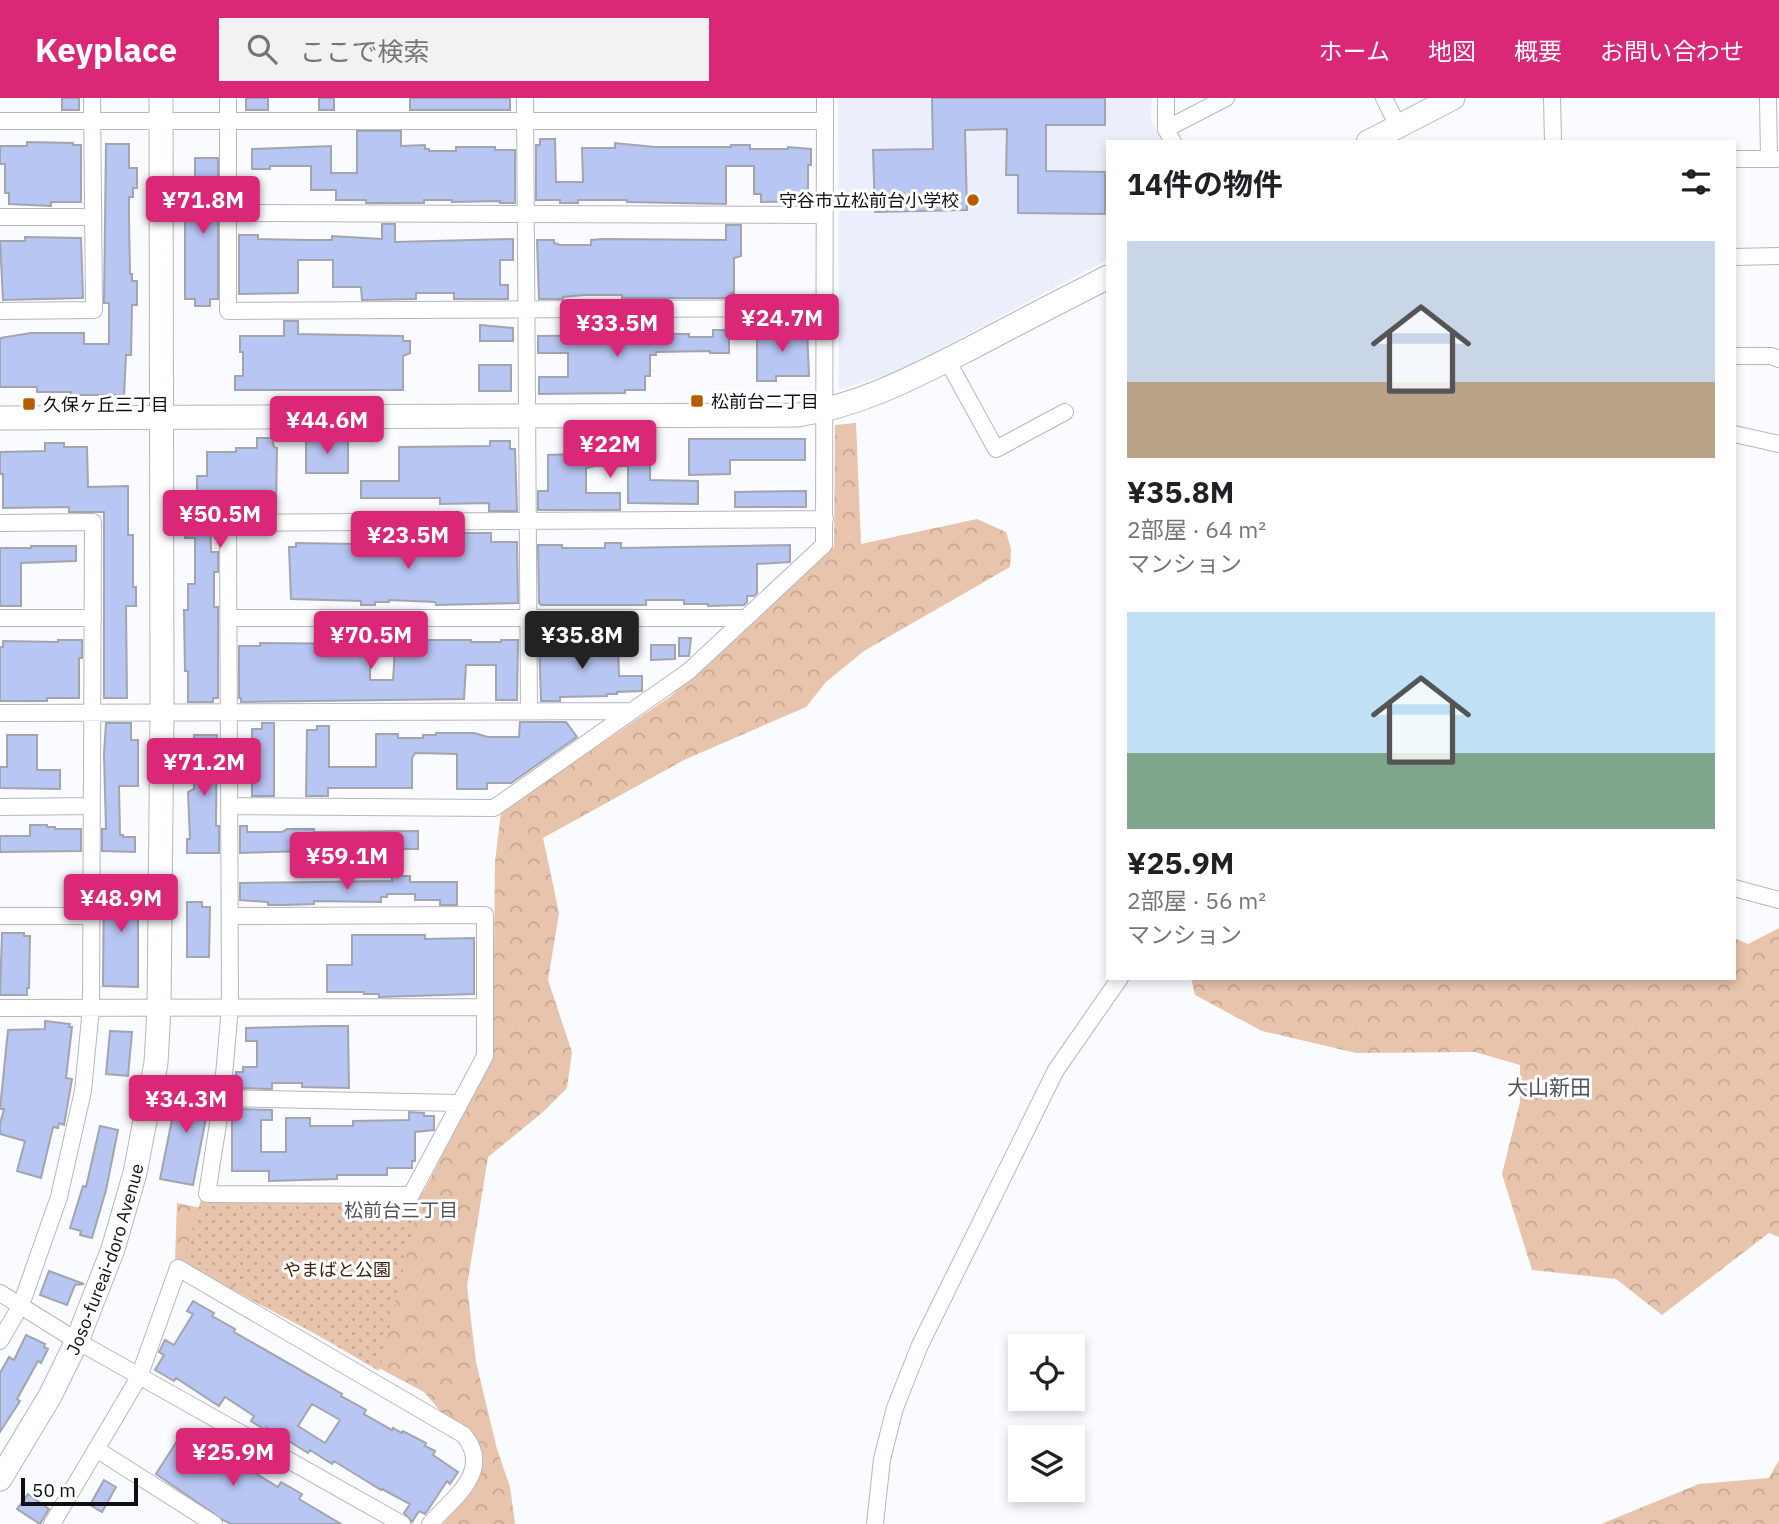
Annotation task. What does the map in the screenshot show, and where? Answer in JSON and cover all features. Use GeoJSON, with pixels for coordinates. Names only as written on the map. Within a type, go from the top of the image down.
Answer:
{"type":"FeatureCollection","features":[{"type":"Feature","properties":{"kind":"street"},"geometry":{"type":"LineString","coordinates":[[0,311],[94,310],[92,98]]}},
{"type":"Feature","properties":{"kind":"street","name":"Joso-fureai-doro Avenue"},"geometry":{"type":"LineString","coordinates":[[0,1479],[50,1396],[78,1342],[113,1249],[135,1174],[156,1063],[162,713],[162,98]]}},
{"type":"Feature","properties":{"kind":"street"},"geometry":{"type":"LineString","coordinates":[[228,98],[228,311],[823,309]]}},
{"type":"Feature","properties":{"kind":"street"},"geometry":{"type":"LineString","coordinates":[[525,98],[528,711]]}},
{"type":"Feature","properties":{"kind":"street"},"geometry":{"type":"LineString","coordinates":[[229,806],[494,807],[689,671],[824,545],[825,98]]}},
{"type":"Feature","properties":{"kind":"street"},"geometry":{"type":"LineString","coordinates":[[1166,98],[1170,135],[1226,98]]}},
{"type":"Feature","properties":{"kind":"street"},"geometry":{"type":"LineString","coordinates":[[1384,98],[1398,126]]}},
{"type":"Feature","properties":{"kind":"street"},"geometry":{"type":"LineString","coordinates":[[1372,140],[1453,98]]}},
{"type":"Feature","properties":{"kind":"street"},"geometry":{"type":"LineString","coordinates":[[1552,98],[1553,140]]}},
{"type":"Feature","properties":{"kind":"street"},"geometry":{"type":"LineString","coordinates":[[1736,159],[1774,158],[1768,98]]}},
{"type":"Feature","properties":{"kind":"street"},"geometry":{"type":"LineString","coordinates":[[0,121],[825,121]]}},
{"type":"Feature","properties":{"kind":"street"},"geometry":{"type":"LineString","coordinates":[[228,213],[824,215]]}},
{"type":"Feature","properties":{"kind":"street"},"geometry":{"type":"LineString","coordinates":[[0,217],[92,217]]}},
{"type":"Feature","properties":{"kind":"street"},"geometry":{"type":"LineString","coordinates":[[1736,257],[1779,256]]}},
{"type":"Feature","properties":{"kind":"street"},"geometry":{"type":"LineString","coordinates":[[0,418],[783,415],[825,411],[900,385],[1106,278]]}},
{"type":"Feature","properties":{"kind":"street"},"geometry":{"type":"LineString","coordinates":[[1736,356],[1771,356],[1779,359]]}},
{"type":"Feature","properties":{"kind":"street"},"geometry":{"type":"LineString","coordinates":[[947,360],[996,449],[1065,412]]}},
{"type":"Feature","properties":{"kind":"street"},"geometry":{"type":"LineString","coordinates":[[1736,433],[1779,444]]}},
{"type":"Feature","properties":{"kind":"street"},"geometry":{"type":"LineString","coordinates":[[230,916],[485,915],[485,1056],[411,1195],[207,1194],[222,1098],[230,1007],[228,523],[825,519]]}},
{"type":"Feature","properties":{"kind":"street"},"geometry":{"type":"LineString","coordinates":[[0,523],[93,522],[91,1007],[83,1091],[59,1196],[21,1305],[0,1341]]}},
{"type":"Feature","properties":{"kind":"street"},"geometry":{"type":"LineString","coordinates":[[0,618],[93,618]]}},
{"type":"Feature","properties":{"kind":"street"},"geometry":{"type":"LineString","coordinates":[[229,618],[746,618]]}},
{"type":"Feature","properties":{"kind":"street"},"geometry":{"type":"LineString","coordinates":[[0,713],[631,711]]}},
{"type":"Feature","properties":{"kind":"street"},"geometry":{"type":"LineString","coordinates":[[0,807],[92,806]]}},
{"type":"Feature","properties":{"kind":"street"},"geometry":{"type":"LineString","coordinates":[[1736,889],[1779,900]]}},
{"type":"Feature","properties":{"kind":"street"},"geometry":{"type":"LineString","coordinates":[[0,916],[92,916]]}},
{"type":"Feature","properties":{"kind":"street"},"geometry":{"type":"LineString","coordinates":[[875,1524],[882,1460],[895,1408],[920,1345],[1056,1070],[1118,980]]}},
{"type":"Feature","properties":{"kind":"street"},"geometry":{"type":"LineString","coordinates":[[0,1008],[485,1007]]}},
{"type":"Feature","properties":{"kind":"street"},"geometry":{"type":"LineString","coordinates":[[222,1098],[459,1103]]}},
{"type":"Feature","properties":{"kind":"street"},"geometry":{"type":"LineString","coordinates":[[51,1524],[139,1377],[178,1268],[464,1435],[474,1446],[476,1462],[473,1475],[430,1524]]}},
{"type":"Feature","properties":{"kind":"street"},"geometry":{"type":"LineString","coordinates":[[0,1293],[78,1342],[402,1524]]}},
{"type":"Feature","properties":{"kind":"street"},"geometry":{"type":"LineString","coordinates":[[96,1449],[214,1524]]}},
{"type":"Feature","properties":{"kind":"shaded area","name":"守谷市立松前台小学校"},"geometry":{"type":"Polygon","coordinates":[[[838,98],[1152,98],[1151,120],[1162,140],[1106,140],[1106,260],[895,373],[839,390],[838,98]]]}},
{"type":"Feature","properties":{"kind":"green space"},"geometry":{"type":"Polygon","coordinates":[[[856,423],[861,544],[977,519],[1006,532],[1011,549],[1010,567],[864,651],[826,682],[806,707],[684,760],[543,838],[559,913],[548,980],[572,1052],[567,1088],[543,1112],[488,1157],[467,1286],[476,1362],[497,1449],[510,1487],[515,1524],[443,1524],[473,1489],[483,1461],[424,1392],[175,1259],[177,1203],[234,1215],[388,1207],[424,1191],[493,1056],[495,862],[501,812],[671,696],[834,546],[835,425],[856,423]]]}},
{"type":"Feature","properties":{"kind":"green space"},"geometry":{"type":"Polygon","coordinates":[[[1779,928],[1779,1237],[1769,1233],[1662,1315],[1616,1279],[1532,1270],[1502,1174],[1520,1102],[1520,1065],[1475,1052],[1356,1053],[1262,1031],[1195,995],[1191,980],[1736,980],[1736,939],[1748,944],[1779,928]]]}},
{"type":"Feature","properties":{"kind":"green space","name":"やまばと公園"},"geometry":{"type":"Polygon","coordinates":[[[201,1200],[419,1204],[379,1371],[184,1257],[201,1200]]]}},
{"type":"Feature","properties":{"kind":"green space"},"geometry":{"type":"Polygon","coordinates":[[[1779,1460],[1779,1524],[1601,1524],[1699,1484],[1769,1478],[1779,1460]]]}},
{"type":"Feature","properties":{"kind":"building"},"geometry":{"type":"Polygon","coordinates":[[[62,98],[79,98],[79,110],[62,110],[62,98]]]}},
{"type":"Feature","properties":{"kind":"building"},"geometry":{"type":"Polygon","coordinates":[[[246,98],[268,98],[268,110],[246,110],[246,98]]]}},
{"type":"Feature","properties":{"kind":"building"},"geometry":{"type":"Polygon","coordinates":[[[319,98],[334,98],[334,110],[319,110],[319,98]]]}},
{"type":"Feature","properties":{"kind":"building"},"geometry":{"type":"Polygon","coordinates":[[[410,98],[510,98],[510,110],[410,110],[410,98]]]}},
{"type":"Feature","properties":{"kind":"building"},"geometry":{"type":"Polygon","coordinates":[[[932,98],[1105,98],[1105,125],[1046,125],[1046,171],[1105,172],[1105,214],[1018,213],[1018,175],[1006,175],[1007,129],[965,130],[967,210],[875,212],[873,150],[933,149],[932,98]]]}},
{"type":"Feature","properties":{"kind":"building"},"geometry":{"type":"Polygon","coordinates":[[[357,131],[401,131],[401,146],[425,145],[425,149],[429,151],[456,151],[456,147],[515,150],[515,203],[424,200],[424,203],[366,203],[366,200],[336,200],[336,190],[311,190],[311,166],[252,169],[252,149],[331,146],[331,173],[357,173],[357,131]]]}},
{"type":"Feature","properties":{"kind":"building"},"geometry":{"type":"Polygon","coordinates":[[[540,139],[555,139],[556,182],[583,182],[582,148],[615,148],[615,143],[655,147],[750,145],[750,149],[811,149],[808,201],[761,202],[761,194],[754,194],[754,166],[726,166],[726,204],[627,200],[578,200],[578,203],[560,203],[560,200],[536,200],[536,145],[540,145],[540,139]]]}},
{"type":"Feature","properties":{"kind":"building"},"geometry":{"type":"Polygon","coordinates":[[[27,142],[81,145],[81,202],[51,202],[51,206],[9,204],[9,193],[5,193],[5,164],[0,164],[0,146],[27,146],[27,142]]]}},
{"type":"Feature","properties":{"kind":"building"},"geometry":{"type":"Polygon","coordinates":[[[106,144],[129,144],[129,168],[137,168],[137,188],[133,188],[133,197],[129,197],[129,219],[130,274],[132,281],[137,281],[137,305],[132,305],[131,355],[126,355],[124,395],[71,395],[71,392],[37,392],[37,387],[0,387],[0,338],[31,333],[84,333],[84,344],[109,344],[109,303],[104,303],[106,144]]]}},
{"type":"Feature","properties":{"kind":"building"},"geometry":{"type":"Polygon","coordinates":[[[195,158],[218,158],[218,299],[210,299],[210,306],[195,306],[195,299],[185,299],[185,211],[195,211],[195,158]]]}},
{"type":"Feature","properties":{"kind":"building"},"geometry":{"type":"Polygon","coordinates":[[[382,224],[395,224],[395,242],[513,239],[513,260],[500,260],[500,285],[508,285],[508,299],[454,299],[454,293],[416,293],[416,299],[362,300],[361,287],[333,287],[333,260],[298,260],[298,293],[239,294],[239,235],[258,235],[258,239],[332,240],[332,236],[382,239],[382,224]]]}},
{"type":"Feature","properties":{"kind":"building"},"geometry":{"type":"Polygon","coordinates":[[[726,225],[741,225],[741,256],[734,258],[734,293],[731,293],[731,298],[622,298],[622,295],[584,295],[563,299],[539,299],[537,240],[554,240],[554,243],[560,245],[591,245],[591,240],[603,239],[726,240],[726,225]]]}},
{"type":"Feature","properties":{"kind":"building"},"geometry":{"type":"Polygon","coordinates":[[[25,237],[81,238],[83,298],[3,300],[0,241],[25,241],[25,237]]]}},
{"type":"Feature","properties":{"kind":"building"},"geometry":{"type":"Polygon","coordinates":[[[284,321],[298,321],[298,334],[403,336],[403,341],[410,341],[410,353],[403,356],[403,390],[235,390],[235,376],[243,376],[240,336],[284,336],[284,321]]]}},
{"type":"Feature","properties":{"kind":"building"},"geometry":{"type":"Polygon","coordinates":[[[480,325],[513,328],[513,341],[480,341],[480,325]]]}},
{"type":"Feature","properties":{"kind":"building"},"geometry":{"type":"Polygon","coordinates":[[[807,328],[809,376],[776,376],[776,381],[757,381],[757,331],[807,328]]]}},
{"type":"Feature","properties":{"kind":"building"},"geometry":{"type":"Polygon","coordinates":[[[713,330],[729,330],[729,353],[656,352],[656,355],[650,355],[650,376],[645,376],[645,390],[625,390],[625,393],[539,394],[539,377],[568,377],[568,353],[538,353],[538,336],[656,332],[713,337],[713,330]]]}},
{"type":"Feature","properties":{"kind":"building"},"geometry":{"type":"Polygon","coordinates":[[[479,365],[511,365],[511,391],[479,391],[479,365]]]}},
{"type":"Feature","properties":{"kind":"building"},"geometry":{"type":"Polygon","coordinates":[[[257,438],[272,438],[274,447],[277,448],[276,512],[235,512],[235,505],[210,505],[211,552],[218,552],[218,572],[214,572],[214,607],[218,607],[218,698],[213,698],[213,702],[188,702],[184,610],[188,610],[188,584],[195,584],[195,538],[185,538],[185,509],[197,509],[197,476],[207,476],[207,452],[236,452],[236,448],[257,448],[257,438]]]}},
{"type":"Feature","properties":{"kind":"building"},"geometry":{"type":"Polygon","coordinates":[[[306,439],[348,439],[348,473],[306,473],[306,439]]]}},
{"type":"Feature","properties":{"kind":"building"},"geometry":{"type":"Polygon","coordinates":[[[626,439],[650,439],[650,480],[698,481],[698,504],[628,503],[628,466],[595,466],[586,468],[586,493],[620,493],[620,510],[538,510],[538,491],[548,491],[548,455],[574,454],[574,450],[587,448],[626,448],[626,439]]]}},
{"type":"Feature","properties":{"kind":"building"},"geometry":{"type":"Polygon","coordinates":[[[689,439],[805,439],[805,460],[730,460],[730,474],[689,475],[689,439]]]}},
{"type":"Feature","properties":{"kind":"building"},"geometry":{"type":"Polygon","coordinates":[[[490,441],[510,441],[510,449],[515,449],[517,511],[489,511],[489,503],[440,504],[440,498],[361,498],[361,481],[399,481],[399,447],[490,446],[490,441]]]}},
{"type":"Feature","properties":{"kind":"building"},"geometry":{"type":"Polygon","coordinates":[[[45,443],[64,443],[64,447],[87,447],[88,487],[128,486],[128,535],[133,535],[133,587],[136,587],[136,606],[126,606],[127,698],[104,698],[104,512],[69,512],[69,507],[3,508],[0,452],[45,451],[45,443]]]}},
{"type":"Feature","properties":{"kind":"building"},"geometry":{"type":"Polygon","coordinates":[[[806,491],[806,507],[735,507],[735,492],[806,491]]]}},
{"type":"Feature","properties":{"kind":"building"},"geometry":{"type":"Polygon","coordinates":[[[422,533],[491,533],[491,542],[517,542],[518,603],[436,605],[435,602],[389,600],[375,602],[375,605],[361,605],[361,601],[291,599],[289,547],[296,547],[296,543],[422,545],[422,533]]]}},
{"type":"Feature","properties":{"kind":"building"},"geometry":{"type":"Polygon","coordinates":[[[605,543],[621,543],[621,548],[790,545],[790,562],[757,564],[757,593],[747,596],[744,605],[684,604],[684,600],[646,600],[646,605],[539,603],[538,545],[605,548],[605,543]]]}},
{"type":"Feature","properties":{"kind":"building"},"geometry":{"type":"Polygon","coordinates":[[[76,546],[76,561],[21,563],[21,606],[0,606],[0,548],[76,546]]]}},
{"type":"Feature","properties":{"kind":"building"},"geometry":{"type":"Polygon","coordinates":[[[679,638],[691,638],[689,656],[679,656],[679,638]]]}},
{"type":"Feature","properties":{"kind":"building"},"geometry":{"type":"Polygon","coordinates":[[[82,640],[79,698],[0,701],[0,647],[3,647],[3,641],[82,640]]]}},
{"type":"Feature","properties":{"kind":"building"},"geometry":{"type":"Polygon","coordinates":[[[400,640],[518,640],[517,700],[496,700],[496,665],[466,665],[464,699],[241,702],[239,698],[239,646],[260,646],[260,643],[370,644],[370,680],[393,680],[395,650],[400,650],[400,640]]]}},
{"type":"Feature","properties":{"kind":"building"},"geometry":{"type":"Polygon","coordinates":[[[539,640],[591,642],[591,645],[618,644],[619,676],[642,676],[642,691],[617,692],[607,696],[560,697],[560,701],[541,701],[539,640]]]}},
{"type":"Feature","properties":{"kind":"building"},"geometry":{"type":"Polygon","coordinates":[[[651,645],[675,645],[675,659],[651,660],[651,645]]]}},
{"type":"Feature","properties":{"kind":"building"},"geometry":{"type":"Polygon","coordinates":[[[520,722],[566,722],[577,737],[511,783],[487,783],[487,789],[457,789],[457,754],[415,753],[412,758],[412,788],[328,788],[328,796],[306,796],[307,730],[317,730],[317,726],[329,726],[329,767],[376,767],[376,734],[398,734],[398,738],[423,738],[423,735],[436,733],[519,737],[520,722]]]}},
{"type":"Feature","properties":{"kind":"building"},"geometry":{"type":"Polygon","coordinates":[[[106,723],[131,723],[131,740],[138,740],[138,786],[119,786],[120,835],[135,837],[135,852],[102,851],[102,829],[106,829],[106,723]]]}},
{"type":"Feature","properties":{"kind":"building"},"geometry":{"type":"Polygon","coordinates":[[[262,723],[274,723],[274,796],[252,796],[252,729],[262,729],[262,723]]]}},
{"type":"Feature","properties":{"kind":"building"},"geometry":{"type":"Polygon","coordinates":[[[7,735],[37,735],[37,770],[60,770],[60,789],[0,788],[0,767],[7,767],[7,735]]]}},
{"type":"Feature","properties":{"kind":"building"},"geometry":{"type":"Polygon","coordinates":[[[194,735],[217,735],[216,826],[219,826],[219,853],[187,853],[187,839],[190,839],[188,792],[194,789],[194,735]]]}},
{"type":"Feature","properties":{"kind":"building"},"geometry":{"type":"Polygon","coordinates":[[[30,825],[81,829],[81,851],[0,852],[0,836],[30,836],[30,825]]]}},
{"type":"Feature","properties":{"kind":"building"},"geometry":{"type":"Polygon","coordinates":[[[240,826],[247,826],[247,832],[282,832],[287,829],[314,829],[314,832],[418,831],[418,849],[307,848],[307,851],[240,853],[240,826]]]}},
{"type":"Feature","properties":{"kind":"building"},"geometry":{"type":"Polygon","coordinates":[[[392,876],[410,876],[410,882],[457,882],[457,905],[440,905],[440,900],[415,900],[415,894],[387,894],[387,897],[381,897],[381,902],[314,901],[314,904],[268,905],[268,902],[240,900],[240,883],[392,881],[392,876]]]}},
{"type":"Feature","properties":{"kind":"building"},"geometry":{"type":"Polygon","coordinates":[[[104,881],[138,881],[138,987],[103,986],[104,881]]]}},
{"type":"Feature","properties":{"kind":"building"},"geometry":{"type":"Polygon","coordinates":[[[187,902],[202,902],[202,907],[210,907],[209,957],[187,957],[187,902]]]}},
{"type":"Feature","properties":{"kind":"building"},"geometry":{"type":"Polygon","coordinates":[[[2,933],[24,933],[24,936],[30,936],[27,995],[0,995],[2,933]]]}},
{"type":"Feature","properties":{"kind":"building"},"geometry":{"type":"Polygon","coordinates":[[[352,935],[425,935],[425,939],[474,938],[474,994],[379,997],[379,994],[364,992],[327,992],[327,965],[352,965],[352,935]]]}},
{"type":"Feature","properties":{"kind":"building"},"geometry":{"type":"Polygon","coordinates":[[[45,1021],[70,1024],[69,1027],[72,1027],[66,1078],[72,1079],[64,1125],[59,1123],[58,1128],[53,1127],[41,1178],[17,1171],[25,1141],[0,1134],[4,1109],[0,1109],[8,1030],[45,1029],[45,1021]]]}},
{"type":"Feature","properties":{"kind":"building"},"geometry":{"type":"Polygon","coordinates":[[[348,1026],[349,1088],[272,1083],[272,1089],[236,1088],[236,1072],[243,1072],[243,1067],[257,1067],[257,1041],[246,1041],[246,1028],[348,1026]]]}},
{"type":"Feature","properties":{"kind":"building"},"geometry":{"type":"Polygon","coordinates":[[[110,1031],[132,1032],[128,1076],[106,1074],[110,1031]]]}},
{"type":"Feature","properties":{"kind":"building"},"geometry":{"type":"Polygon","coordinates":[[[179,1085],[211,1092],[193,1185],[160,1179],[179,1085]]]}},
{"type":"Feature","properties":{"kind":"building"},"geometry":{"type":"Polygon","coordinates":[[[236,1109],[272,1110],[272,1120],[261,1120],[261,1152],[286,1152],[286,1118],[310,1118],[310,1126],[353,1126],[353,1121],[409,1120],[409,1112],[424,1113],[424,1116],[434,1116],[434,1130],[415,1132],[415,1161],[412,1161],[412,1168],[387,1168],[387,1175],[337,1175],[337,1179],[269,1181],[269,1171],[232,1171],[232,1112],[236,1112],[236,1109]]]}},
{"type":"Feature","properties":{"kind":"building"},"geometry":{"type":"Polygon","coordinates":[[[100,1126],[118,1130],[106,1190],[92,1238],[80,1235],[81,1231],[70,1228],[83,1186],[86,1187],[100,1126]]]}},
{"type":"Feature","properties":{"kind":"building"},"geometry":{"type":"Polygon","coordinates":[[[49,1271],[84,1284],[75,1285],[67,1305],[40,1295],[49,1271]]]}},
{"type":"Feature","properties":{"kind":"building"},"geometry":{"type":"Polygon","coordinates":[[[193,1301],[214,1313],[212,1316],[235,1329],[234,1332],[342,1394],[341,1396],[366,1410],[364,1414],[392,1430],[403,1431],[426,1443],[425,1446],[435,1451],[433,1455],[458,1472],[450,1484],[447,1481],[425,1514],[419,1511],[412,1522],[404,1513],[410,1504],[334,1461],[332,1464],[310,1450],[308,1453],[266,1427],[265,1430],[251,1421],[254,1416],[225,1397],[219,1406],[176,1378],[174,1381],[155,1370],[164,1355],[159,1352],[165,1340],[174,1345],[193,1314],[187,1311],[193,1301]],[[312,1404],[298,1426],[325,1443],[340,1420],[312,1404]]]}},
{"type":"Feature","properties":{"kind":"building"},"geometry":{"type":"Polygon","coordinates":[[[26,1335],[45,1344],[44,1347],[48,1349],[41,1363],[38,1361],[17,1399],[20,1401],[0,1432],[0,1373],[9,1357],[14,1360],[26,1335]]]}},
{"type":"Feature","properties":{"kind":"building"},"geometry":{"type":"Polygon","coordinates":[[[184,1430],[278,1487],[281,1482],[302,1494],[299,1499],[341,1524],[231,1524],[223,1520],[156,1474],[184,1430]]]}},
{"type":"Feature","properties":{"kind":"building"},"geometry":{"type":"Polygon","coordinates":[[[104,1480],[116,1487],[102,1512],[90,1505],[104,1480]]]}},
{"type":"Feature","properties":{"kind":"building"},"geometry":{"type":"Polygon","coordinates":[[[28,1494],[49,1509],[40,1524],[17,1509],[28,1494]]]}},
{"type":"Feature","properties":{"kind":"place","name":"守谷市立松前台小学校"},"geometry":{"type":"Point","coordinates":[973,200]}},
{"type":"Feature","properties":{"kind":"place","name":"松前台二丁目"},"geometry":{"type":"Point","coordinates":[697,401]}},
{"type":"Feature","properties":{"kind":"place","name":"久保ヶ丘三丁目"},"geometry":{"type":"Point","coordinates":[29,404]}},
{"type":"Feature","properties":{"kind":"district","name":"大山新田"},"geometry":{"type":"Point","coordinates":[1549,1087]}},
{"type":"Feature","properties":{"kind":"district","name":"松前台三丁目"},"geometry":{"type":"Point","coordinates":[401,1210]}}]}
